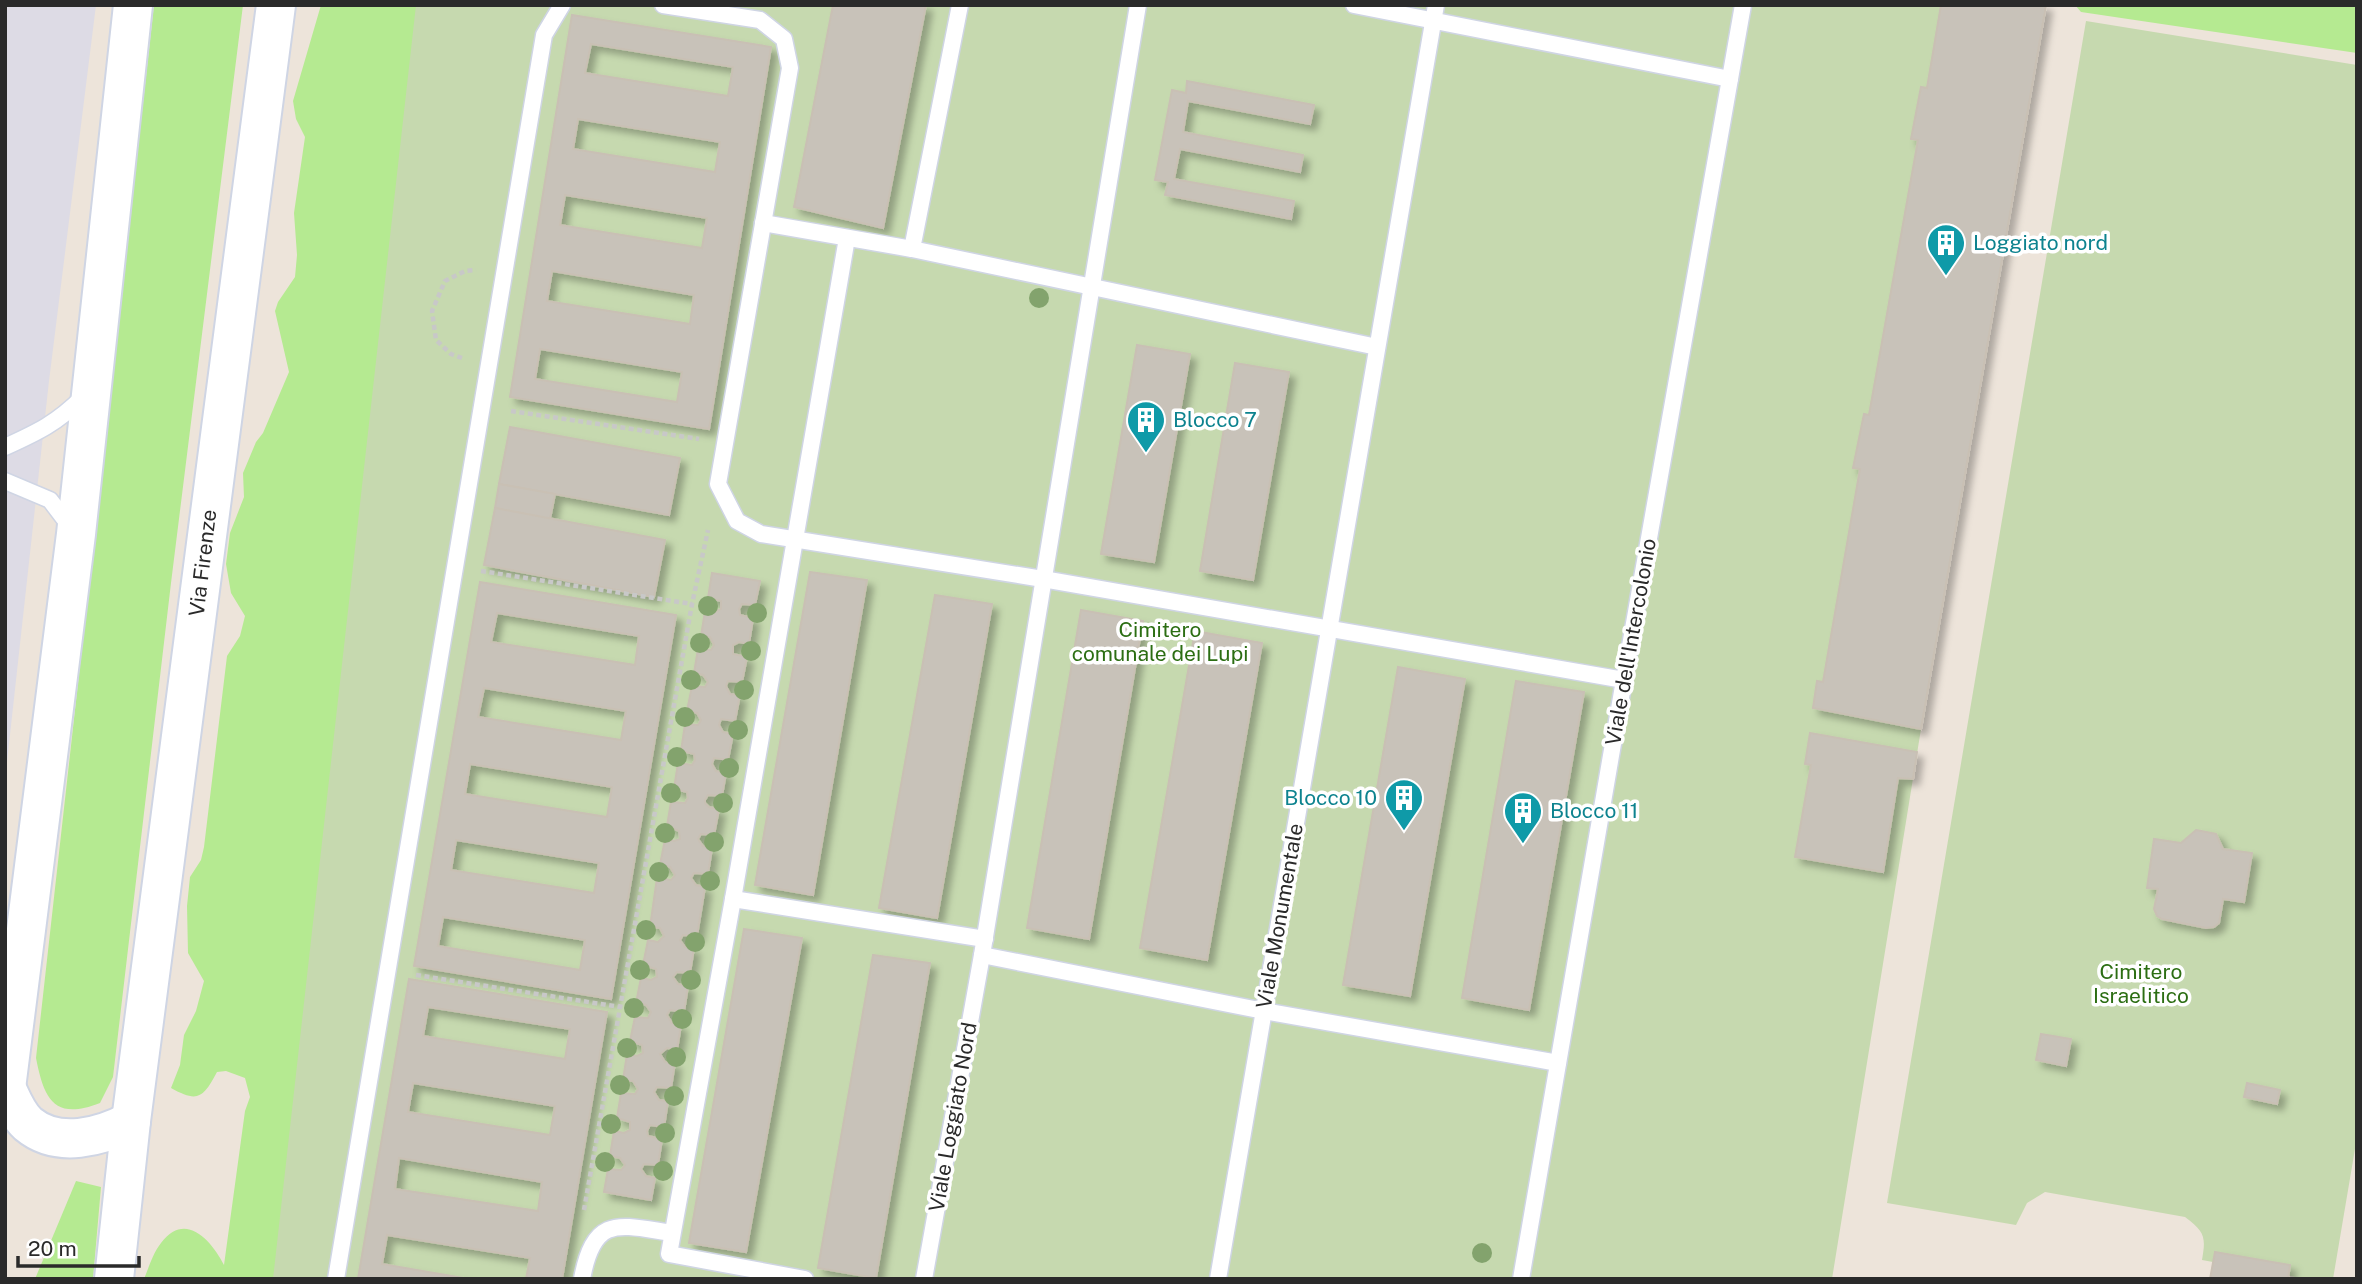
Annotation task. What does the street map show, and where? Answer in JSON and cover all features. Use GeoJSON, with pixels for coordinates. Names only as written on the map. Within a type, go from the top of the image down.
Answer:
{"type":"FeatureCollection","features":[{"type":"Feature","properties":{"kind":"main road"},"geometry":{"type":"LineString","coordinates":[[5,1096],[75,534],[133,5]]}},
{"type":"Feature","properties":{"kind":"main road","name":"Via Firenze"},"geometry":{"type":"LineString","coordinates":[[114,1279],[131,1121],[276,5]]}},
{"type":"Feature","properties":{"kind":"main road"},"geometry":{"type":"LineString","coordinates":[[6,1087],[18,1112],[28,1124],[49,1135],[70,1138],[95,1136],[131,1121]]}},
{"type":"Feature","properties":{"kind":"lane"},"geometry":{"type":"LineString","coordinates":[[336,1279],[544,35],[562,5]]}},
{"type":"Feature","properties":{"kind":"lane"},"geometry":{"type":"LineString","coordinates":[[663,5],[760,20],[784,39],[790,68],[718,484],[737,521],[761,534],[1043,579],[1624,680]]}},
{"type":"Feature","properties":{"kind":"lane"},"geometry":{"type":"LineString","coordinates":[[912,249],[960,5]]}},
{"type":"Feature","properties":{"kind":"lane","name":"Viale Loggiato Nord"},"geometry":{"type":"LineString","coordinates":[[924,1279],[984,947],[1138,5]]}},
{"type":"Feature","properties":{"kind":"lane"},"geometry":{"type":"LineString","coordinates":[[1354,5],[1435,13],[1730,79]]}},
{"type":"Feature","properties":{"kind":"lane","name":"Viale dell'Intercolonio"},"geometry":{"type":"LineString","coordinates":[[1521,1279],[1743,5]]}},
{"type":"Feature","properties":{"kind":"lane","name":"Viale Monumentale"},"geometry":{"type":"LineString","coordinates":[[1218,1279],[1435,13]]}},
{"type":"Feature","properties":{"kind":"lane"},"geometry":{"type":"LineString","coordinates":[[763,223],[912,249],[1377,347]]}},
{"type":"Feature","properties":{"kind":"lane"},"geometry":{"type":"LineString","coordinates":[[804,1279],[669,1254],[847,238]]}},
{"type":"Feature","properties":{"kind":"lane"},"geometry":{"type":"LineString","coordinates":[[5,447],[38,433],[63,417],[92,388]]}},
{"type":"Feature","properties":{"kind":"lane"},"geometry":{"type":"LineString","coordinates":[[5,481],[50,500],[75,534]]}},
{"type":"Feature","properties":{"kind":"lane"},"geometry":{"type":"LineString","coordinates":[[733,899],[984,947],[1264,1011],[1558,1063]]}},
{"type":"Feature","properties":{"kind":"lane"},"geometry":{"type":"LineString","coordinates":[[582,1279],[591,1244],[606,1228],[626,1226],[673,1234]]}},
{"type":"Feature","properties":{"kind":"path"},"geometry":{"type":"LineString","coordinates":[[486,383],[483,370],[474,362],[451,354],[436,340],[432,311],[445,281],[466,271],[497,267],[509,253]]}},
{"type":"Feature","properties":{"kind":"path"},"geometry":{"type":"LineString","coordinates":[[510,411],[725,443]]}},
{"type":"Feature","properties":{"kind":"path"},"geometry":{"type":"LineString","coordinates":[[583,1217],[692,604],[718,484]]}},
{"type":"Feature","properties":{"kind":"path"},"geometry":{"type":"LineString","coordinates":[[483,572],[692,604]]}},
{"type":"Feature","properties":{"kind":"path"},"geometry":{"type":"LineString","coordinates":[[414,975],[620,1007]]}},
{"type":"Feature","properties":{"kind":"shaded area"},"geometry":{"type":"Polygon","coordinates":[[[5,5],[96,5],[49,381],[5,780],[5,5]]]}},
{"type":"Feature","properties":{"kind":"green space"},"geometry":{"type":"Polygon","coordinates":[[[154,5],[243,5],[113,1077],[100,1103],[72,1109],[54,1103],[48,1095],[36,1058],[154,5]]]}},
{"type":"Feature","properties":{"kind":"green space"},"geometry":{"type":"Polygon","coordinates":[[[321,5],[434,5],[291,1279],[144,1279],[158,1247],[170,1234],[180,1229],[189,1229],[205,1239],[224,1265],[245,1111],[250,1097],[245,1078],[226,1071],[217,1072],[208,1088],[199,1095],[188,1095],[171,1088],[180,1065],[184,1035],[196,1011],[204,981],[188,953],[187,906],[190,877],[201,860],[204,847],[227,656],[240,636],[245,616],[231,593],[226,564],[230,533],[244,497],[243,473],[289,372],[275,311],[295,277],[297,255],[294,213],[305,137],[296,119],[293,101],[321,5]]]}},
{"type":"Feature","properties":{"kind":"green space","name":"Cimitero comunale dei Lupi"},"geometry":{"type":"Polygon","coordinates":[[[416,5],[2046,5],[1921,729],[1832,1279],[273,1279],[416,5]]]}},
{"type":"Feature","properties":{"kind":"green space"},"geometry":{"type":"Polygon","coordinates":[[[2075,5],[2357,5],[2357,53],[2081,12],[2075,5]]]}},
{"type":"Feature","properties":{"kind":"green space","name":"Cimitero Israelitico"},"geometry":{"type":"Polygon","coordinates":[[[2086,21],[2357,65],[2357,1137],[2333,1279],[2306,1279],[2202,1260],[2202,1236],[2197,1227],[2185,1217],[2045,1192],[2027,1203],[2016,1225],[1887,1203],[2086,21]]]}},
{"type":"Feature","properties":{"kind":"green space"},"geometry":{"type":"Polygon","coordinates":[[[76,1181],[101,1187],[93,1279],[35,1279],[76,1181]]]}},
{"type":"Feature","properties":{"kind":"building"},"geometry":{"type":"Polygon","coordinates":[[[833,5],[926,5],[883,228],[794,207],[833,5]]]}},
{"type":"Feature","properties":{"kind":"building","name":"Loggiato nord"},"geometry":{"type":"Polygon","coordinates":[[[1941,5],[2046,5],[1921,729],[1813,708],[1817,681],[1823,682],[1860,469],[1853,468],[1864,414],[1869,415],[1918,140],[1911,139],[1921,87],[1927,88],[1941,5]]]}},
{"type":"Feature","properties":{"kind":"building"},"geometry":{"type":"Polygon","coordinates":[[[572,15],[771,47],[709,429],[510,397],[572,15]],[[591,44],[585,73],[728,96],[733,67],[591,44]],[[578,119],[573,149],[715,172],[720,142],[578,119]],[[565,195],[560,225],[702,248],[707,218],[565,195]],[[552,271],[547,301],[690,324],[694,295],[552,271]],[[540,349],[535,379],[677,402],[682,372],[540,349]]]}},
{"type":"Feature","properties":{"kind":"building"},"geometry":{"type":"Polygon","coordinates":[[[1187,81],[1314,105],[1310,124],[1188,101],[1183,132],[1303,155],[1300,172],[1180,149],[1174,179],[1294,201],[1291,219],[1165,195],[1168,182],[1155,180],[1172,90],[1186,93],[1187,81]]]}},
{"type":"Feature","properties":{"kind":"building","name":"Blocco 7"},"geometry":{"type":"Polygon","coordinates":[[[1137,345],[1190,354],[1154,562],[1101,554],[1137,345]]]}},
{"type":"Feature","properties":{"kind":"building"},"geometry":{"type":"Polygon","coordinates":[[[1235,363],[1289,372],[1253,580],[1200,571],[1235,363]]]}},
{"type":"Feature","properties":{"kind":"building"},"geometry":{"type":"Polygon","coordinates":[[[510,427],[680,458],[669,515],[499,484],[510,427]]]}},
{"type":"Feature","properties":{"kind":"building"},"geometry":{"type":"Polygon","coordinates":[[[499,484],[555,494],[550,519],[495,508],[499,484]]]}},
{"type":"Feature","properties":{"kind":"building"},"geometry":{"type":"Polygon","coordinates":[[[495,508],[665,540],[654,597],[484,565],[495,508]]]}},
{"type":"Feature","properties":{"kind":"building"},"geometry":{"type":"Polygon","coordinates":[[[810,572],[867,580],[813,895],[755,885],[810,572]]]}},
{"type":"Feature","properties":{"kind":"building"},"geometry":{"type":"Polygon","coordinates":[[[712,573],[760,581],[755,605],[742,604],[739,609],[740,615],[753,618],[749,644],[739,642],[733,645],[733,654],[747,657],[742,682],[728,681],[726,686],[730,694],[740,695],[735,721],[721,719],[719,725],[723,732],[733,734],[728,760],[714,758],[712,764],[716,771],[726,773],[722,796],[708,795],[705,800],[709,807],[719,809],[714,835],[701,834],[698,839],[703,846],[712,848],[708,874],[694,873],[691,878],[696,885],[705,887],[697,936],[683,935],[680,940],[685,947],[694,948],[690,973],[677,972],[673,977],[678,984],[688,986],[684,1012],[670,1010],[667,1015],[672,1023],[681,1025],[677,1050],[667,1048],[660,1054],[665,1062],[675,1063],[671,1088],[657,1087],[654,1092],[659,1100],[668,1101],[664,1127],[650,1125],[647,1131],[648,1136],[662,1139],[658,1165],[644,1164],[641,1169],[646,1176],[655,1178],[651,1200],[604,1192],[608,1169],[621,1170],[625,1165],[620,1158],[610,1156],[614,1131],[624,1133],[630,1130],[630,1122],[617,1118],[621,1093],[635,1094],[638,1089],[633,1081],[623,1080],[627,1054],[637,1056],[643,1053],[642,1045],[630,1041],[635,1017],[648,1018],[651,1012],[646,1005],[636,1003],[641,978],[651,980],[657,977],[656,969],[643,965],[648,940],[658,942],[664,936],[660,928],[650,927],[657,878],[671,880],[675,875],[670,867],[660,865],[665,839],[680,839],[679,831],[667,826],[671,802],[685,803],[688,798],[687,792],[674,789],[678,763],[692,765],[695,760],[694,754],[681,751],[685,724],[698,725],[701,720],[697,713],[687,711],[692,686],[705,687],[708,682],[703,675],[694,673],[698,649],[711,650],[714,645],[710,637],[701,636],[705,611],[715,612],[721,609],[721,601],[708,598],[712,573]]]}},
{"type":"Feature","properties":{"kind":"building"},"geometry":{"type":"Polygon","coordinates":[[[480,582],[676,615],[611,999],[414,966],[480,582]],[[497,613],[491,642],[635,665],[639,636],[497,613]],[[484,688],[478,717],[621,740],[626,711],[484,688]],[[470,764],[465,794],[607,817],[612,787],[470,764]],[[456,840],[451,870],[594,893],[599,863],[456,840]],[[443,917],[438,946],[580,970],[585,940],[443,917]]]}},
{"type":"Feature","properties":{"kind":"building"},"geometry":{"type":"Polygon","coordinates":[[[935,595],[992,604],[937,918],[879,908],[935,595]]]}},
{"type":"Feature","properties":{"kind":"building"},"geometry":{"type":"Polygon","coordinates":[[[1081,610],[1143,621],[1089,939],[1027,928],[1081,610]]]}},
{"type":"Feature","properties":{"kind":"building"},"geometry":{"type":"Polygon","coordinates":[[[1195,631],[1262,643],[1207,960],[1140,948],[1195,631]]]}},
{"type":"Feature","properties":{"kind":"building","name":"Blocco 10"},"geometry":{"type":"Polygon","coordinates":[[[1398,667],[1465,679],[1410,996],[1343,985],[1398,667]]]}},
{"type":"Feature","properties":{"kind":"building","name":"Blocco 11"},"geometry":{"type":"Polygon","coordinates":[[[1516,681],[1584,692],[1529,1010],[1462,998],[1516,681]]]}},
{"type":"Feature","properties":{"kind":"building"},"geometry":{"type":"Polygon","coordinates":[[[1810,733],[1917,752],[1913,779],[1898,778],[1883,872],[1795,857],[1811,765],[1805,764],[1810,733]]]}},
{"type":"Feature","properties":{"kind":"building"},"geometry":{"type":"Polygon","coordinates":[[[2196,830],[2216,834],[2223,849],[2252,853],[2244,902],[2223,899],[2219,923],[2214,927],[2206,928],[2162,919],[2154,909],[2158,889],[2147,888],[2154,839],[2181,843],[2196,830]]]}},
{"type":"Feature","properties":{"kind":"building"},"geometry":{"type":"Polygon","coordinates":[[[744,929],[802,938],[746,1252],[689,1243],[744,929]]]}},
{"type":"Feature","properties":{"kind":"building"},"geometry":{"type":"Polygon","coordinates":[[[873,955],[930,963],[876,1278],[818,1268],[873,955]]]}},
{"type":"Feature","properties":{"kind":"building"},"geometry":{"type":"Polygon","coordinates":[[[409,979],[607,1012],[562,1279],[526,1279],[530,1258],[387,1235],[382,1264],[469,1279],[358,1279],[409,979]],[[428,1007],[423,1036],[565,1059],[570,1029],[428,1007]],[[413,1083],[408,1112],[550,1135],[555,1106],[413,1083]],[[399,1158],[395,1189],[538,1211],[542,1182],[399,1158]]]}},
{"type":"Feature","properties":{"kind":"building"},"geometry":{"type":"Polygon","coordinates":[[[2041,1034],[2071,1039],[2066,1066],[2036,1060],[2041,1034]]]}},
{"type":"Feature","properties":{"kind":"building"},"geometry":{"type":"Polygon","coordinates":[[[2247,1083],[2280,1090],[2277,1104],[2244,1097],[2247,1083]]]}},
{"type":"Feature","properties":{"kind":"building"},"geometry":{"type":"Polygon","coordinates":[[[2215,1252],[2290,1265],[2288,1279],[2210,1279],[2215,1252]]]}},
{"type":"Feature","properties":{"kind":"place","name":"Loggiato nord"},"geometry":{"type":"Point","coordinates":[1946,277]}},
{"type":"Feature","properties":{"kind":"place","name":"Blocco 7"},"geometry":{"type":"Point","coordinates":[1146,454]}},
{"type":"Feature","properties":{"kind":"place","name":"Blocco 10"},"geometry":{"type":"Point","coordinates":[1404,832]}},
{"type":"Feature","properties":{"kind":"place","name":"Blocco 11"},"geometry":{"type":"Point","coordinates":[1523,845]}}]}
